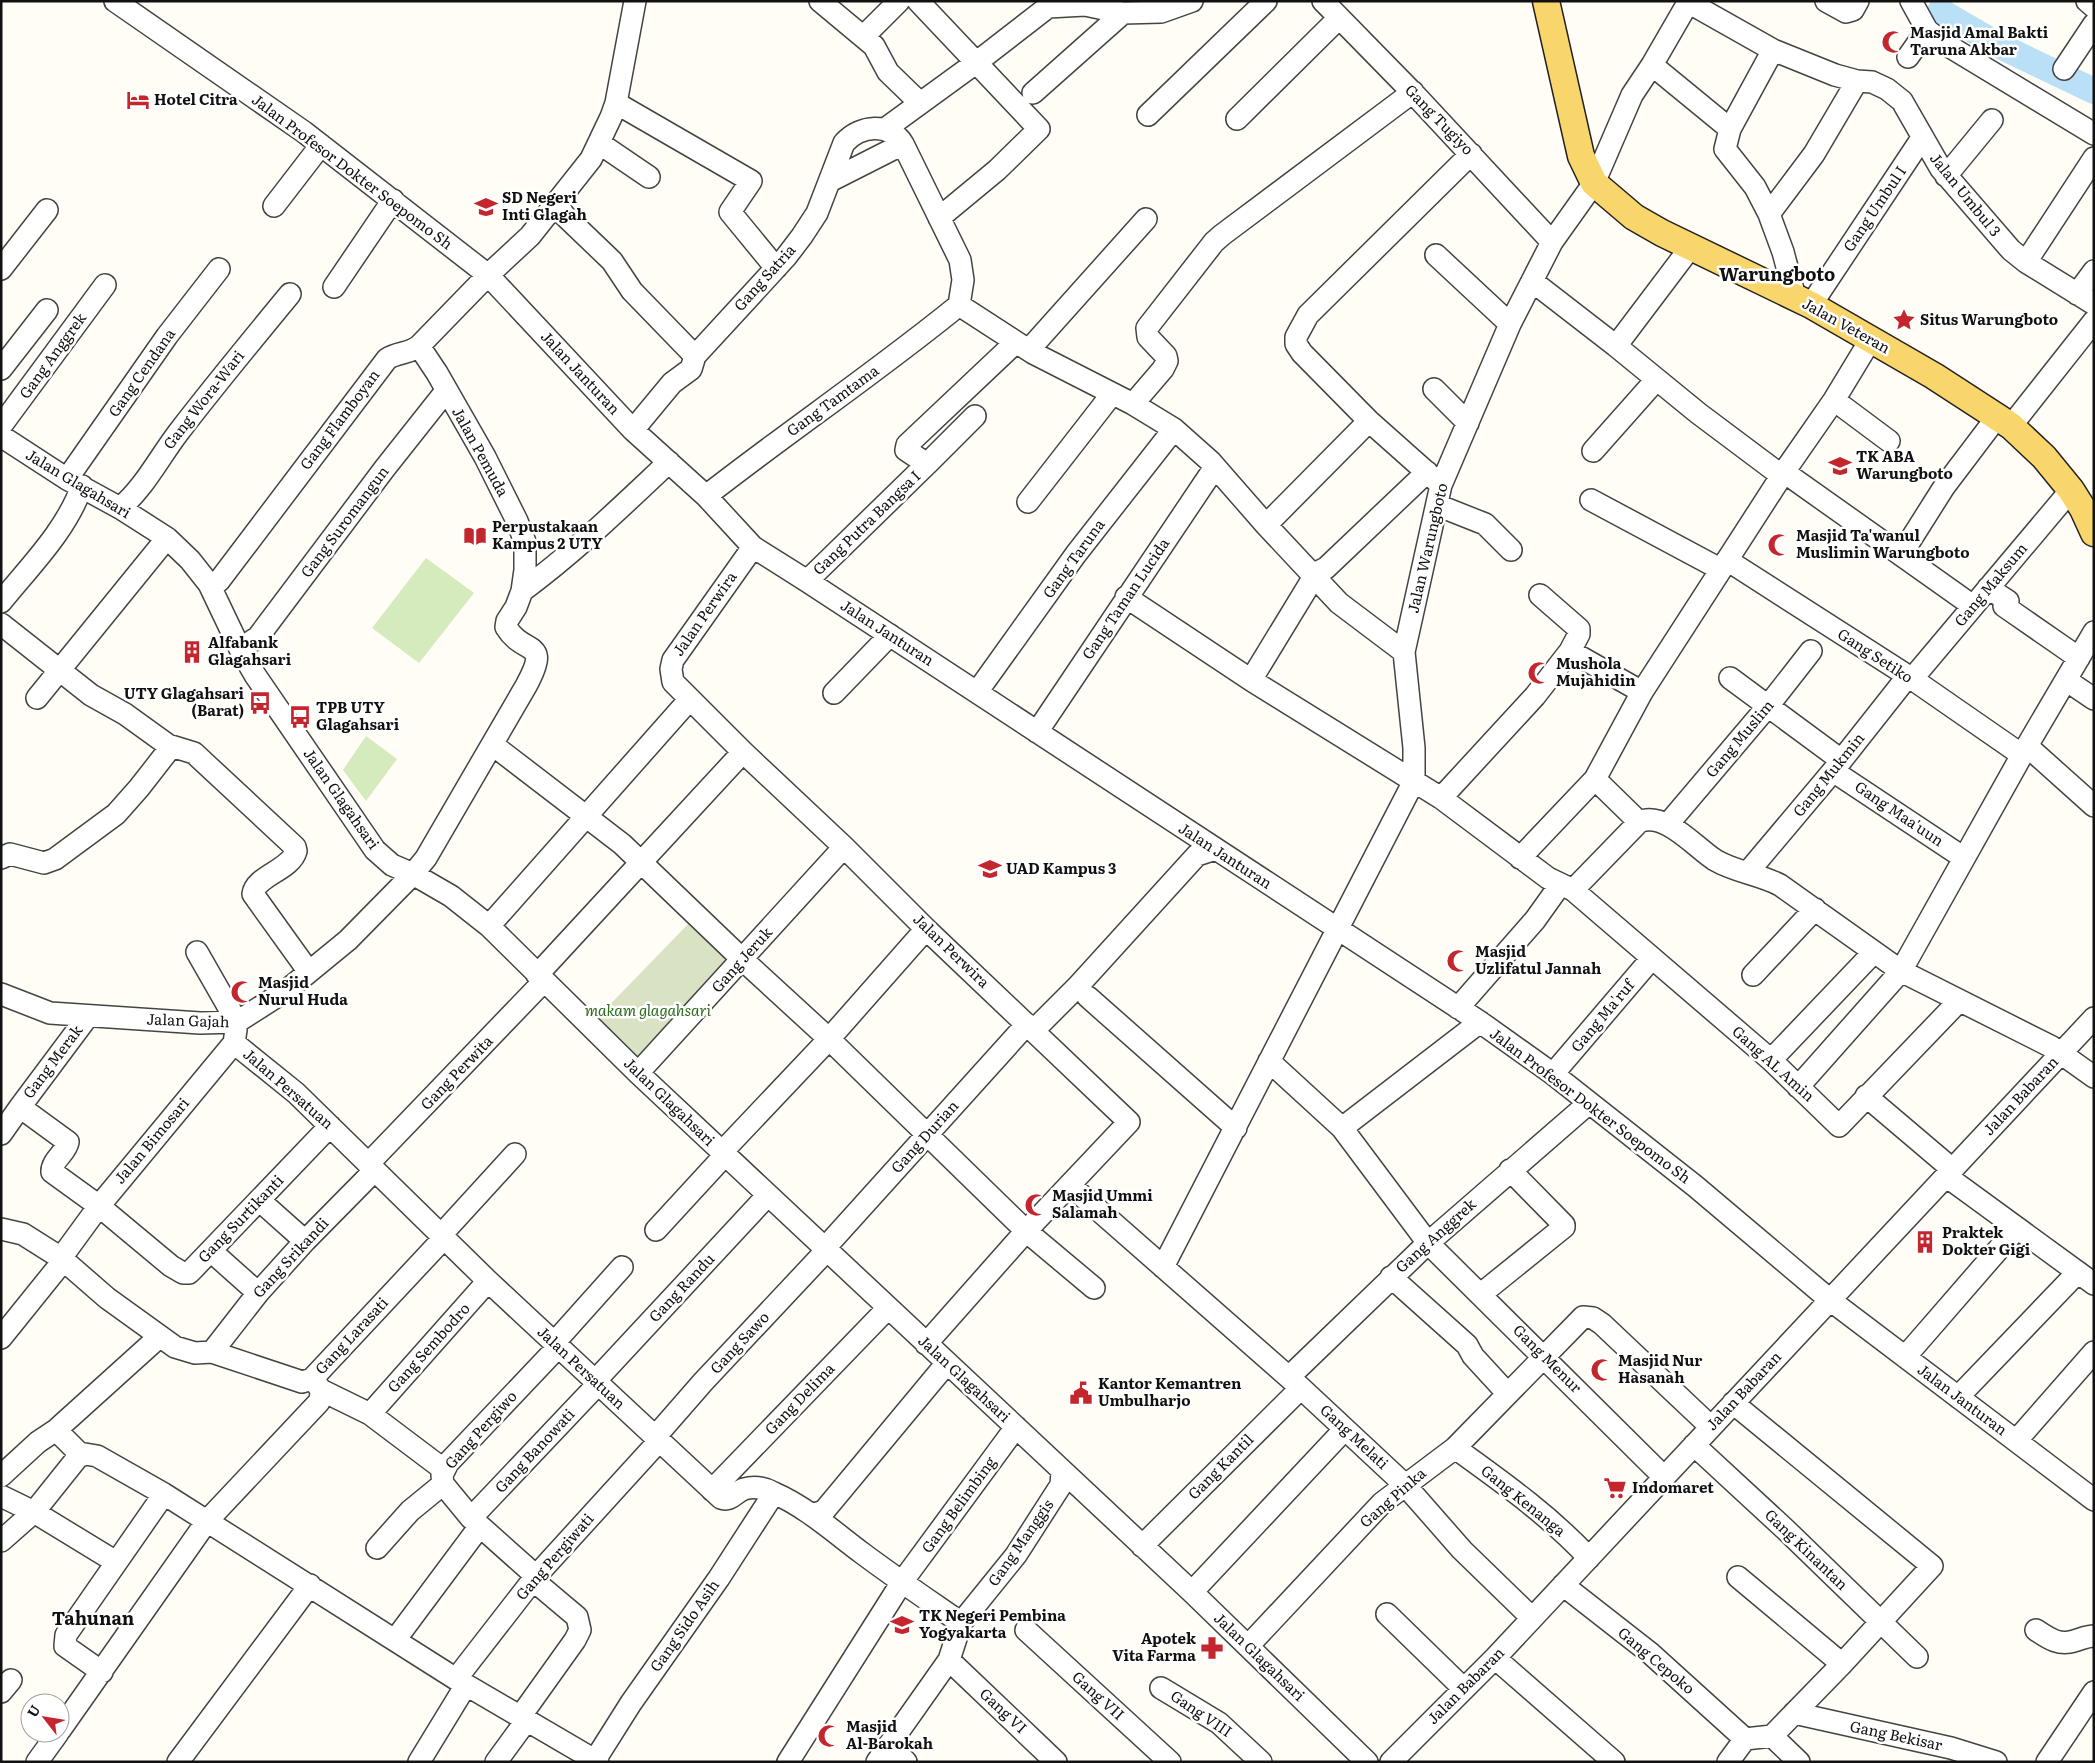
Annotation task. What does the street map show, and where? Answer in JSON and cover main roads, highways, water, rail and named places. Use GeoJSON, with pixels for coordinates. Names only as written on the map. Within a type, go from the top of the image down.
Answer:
{"type":"FeatureCollection","features":[{"type":"Feature","properties":{"kind":"main road","name":"Jalan Veteran"},"geometry":{"type":"LineString","coordinates":[[1546,1],[1580,156],[1594,183],[1634,217],[1690,248],[1803,301],[1872,339],[2004,421],[2044,457],[2082,501],[2094,533]]}},
{"type":"Feature","properties":{"kind":"waterway"},"geometry":{"type":"LineString","coordinates":[[1940,11],[2000,46],[2094,91]]}},
{"type":"Feature","properties":{"kind":"place","name":"Masjid Amal Bakti Taruna Akbar"},"geometry":{"type":"Point","coordinates":[1893,42]}},
{"type":"Feature","properties":{"kind":"place","name":"Hotel Citra"},"geometry":{"type":"Point","coordinates":[138,100]}},
{"type":"Feature","properties":{"kind":"place","name":"SD Negeri Inti Glagah"},"geometry":{"type":"Point","coordinates":[486,207]}},
{"type":"Feature","properties":{"kind":"place","name":"Situs Warungboto"},"geometry":{"type":"Point","coordinates":[1904,320]}},
{"type":"Feature","properties":{"kind":"place","name":"TK ABA Warungboto"},"geometry":{"type":"Point","coordinates":[1840,466]}},
{"type":"Feature","properties":{"kind":"place","name":"Perpustakaan Kampus 2 UTY"},"geometry":{"type":"Point","coordinates":[475,536]}},
{"type":"Feature","properties":{"kind":"place","name":"Masjid Ta'wanul Muslimin Warungboto"},"geometry":{"type":"Point","coordinates":[1779,545]}},
{"type":"Feature","properties":{"kind":"place","name":"Alfabank Glagahsari"},"geometry":{"type":"Point","coordinates":[192,652]}},
{"type":"Feature","properties":{"kind":"place","name":"Mushola Mujahidin"},"geometry":{"type":"Point","coordinates":[1539,673]}},
{"type":"Feature","properties":{"kind":"place","name":"UTY Glagahsari (Barat)"},"geometry":{"type":"Point","coordinates":[260,703]}},
{"type":"Feature","properties":{"kind":"place","name":"TPB UTY Glagahsari"},"geometry":{"type":"Point","coordinates":[300,717]}},
{"type":"Feature","properties":{"kind":"place","name":"UAD Kampus 3"},"geometry":{"type":"Point","coordinates":[990,869]}},
{"type":"Feature","properties":{"kind":"place","name":"Masjid Uzlifatul Jannah"},"geometry":{"type":"Point","coordinates":[1458,961]}},
{"type":"Feature","properties":{"kind":"place","name":"Masjid Nurul Huda"},"geometry":{"type":"Point","coordinates":[242,992]}},
{"type":"Feature","properties":{"kind":"place","name":"Masjid Ummi Salamah"},"geometry":{"type":"Point","coordinates":[1036,1205]}},
{"type":"Feature","properties":{"kind":"place","name":"Praktek Dokter Gigi"},"geometry":{"type":"Point","coordinates":[1925,1242]}},
{"type":"Feature","properties":{"kind":"place","name":"Masjid Nur Hasanah"},"geometry":{"type":"Point","coordinates":[1602,1370]}},
{"type":"Feature","properties":{"kind":"place","name":"Kantor Kemantren Umbulharjo"},"geometry":{"type":"Point","coordinates":[1081,1393]}},
{"type":"Feature","properties":{"kind":"place","name":"Indomaret"},"geometry":{"type":"Point","coordinates":[1615,1488]}},
{"type":"Feature","properties":{"kind":"place","name":"TK Negeri Pembina Yogyakarta"},"geometry":{"type":"Point","coordinates":[902,1625]}},
{"type":"Feature","properties":{"kind":"place","name":"Apotek Vita Farma"},"geometry":{"type":"Point","coordinates":[1212,1648]}},
{"type":"Feature","properties":{"kind":"place","name":"Masjid Al-Barokah"},"geometry":{"type":"Point","coordinates":[829,1736]}},
{"type":"Feature","properties":{"kind":"district","name":"Warungboto"},"geometry":{"type":"Point","coordinates":[1777,275]}},
{"type":"Feature","properties":{"kind":"district","name":"Tahunan"},"geometry":{"type":"Point","coordinates":[93,1619]}},
{"type":"Feature","properties":{"kind":"park label","name":"makam glagahsari"},"geometry":{"type":"Point","coordinates":[648,1011]}}]}
